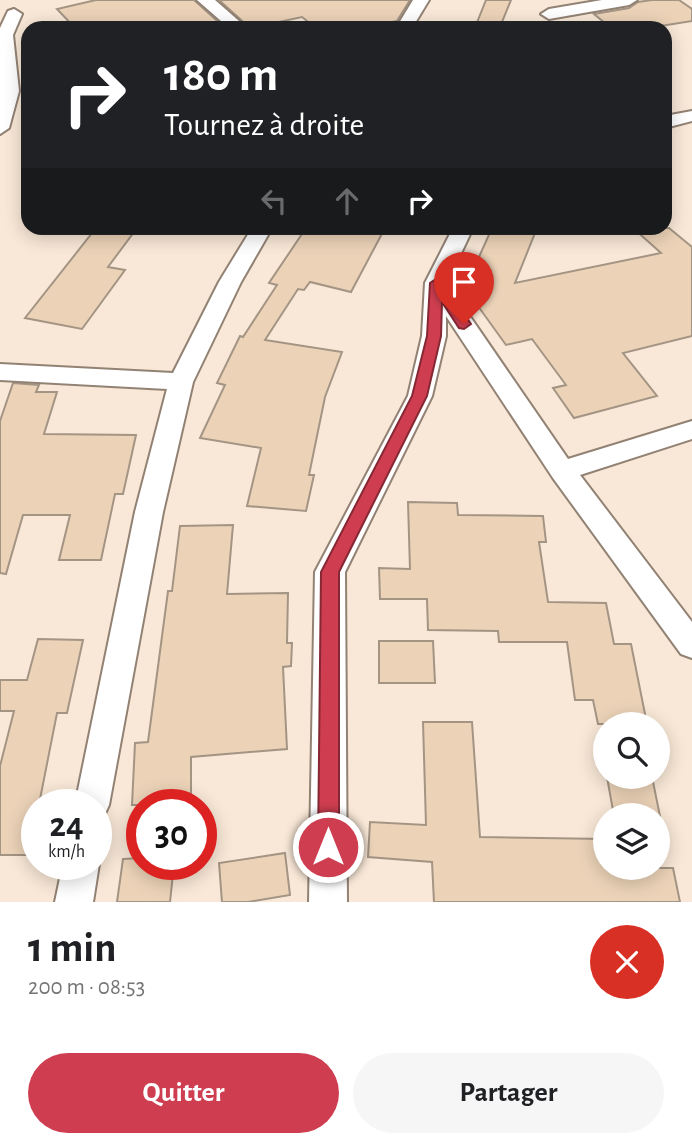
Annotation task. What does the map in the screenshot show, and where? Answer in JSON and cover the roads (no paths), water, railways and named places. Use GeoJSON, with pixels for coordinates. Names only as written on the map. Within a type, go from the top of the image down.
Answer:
{"type":"FeatureCollection","features":[{"type":"Feature","properties":{"kind":"street"},"geometry":{"type":"LineString","coordinates":[[2,0],[21,22]]}},
{"type":"Feature","properties":{"kind":"street"},"geometry":{"type":"LineString","coordinates":[[205,0],[230,21]]}},
{"type":"Feature","properties":{"kind":"street"},"geometry":{"type":"LineString","coordinates":[[548,14],[629,0]]}},
{"type":"Feature","properties":{"kind":"street"},"geometry":{"type":"LineString","coordinates":[[407,21],[416,2]]}},
{"type":"Feature","properties":{"kind":"street"},"geometry":{"type":"LineString","coordinates":[[0,128],[10,91],[5,35],[14,14]]}},
{"type":"Feature","properties":{"kind":"street"},"geometry":{"type":"LineString","coordinates":[[672,120],[692,116]]}},
{"type":"Feature","properties":{"kind":"street"},"geometry":{"type":"LineString","coordinates":[[95,789],[149,512],[181,382],[230,282],[258,235]]}},
{"type":"Feature","properties":{"kind":"street"},"geometry":{"type":"LineString","coordinates":[[328,902],[330,572],[419,396],[434,336],[436,283],[460,235]]}},
{"type":"Feature","properties":{"kind":"street"},"geometry":{"type":"LineString","coordinates":[[436,283],[562,471],[692,645]]}},
{"type":"Feature","properties":{"kind":"street"},"geometry":{"type":"LineString","coordinates":[[0,372],[181,382]]}},
{"type":"Feature","properties":{"kind":"street"},"geometry":{"type":"LineString","coordinates":[[562,471],[692,430]]}},
{"type":"Feature","properties":{"kind":"street"},"geometry":{"type":"LineString","coordinates":[[74,902],[78,880]]}}]}
